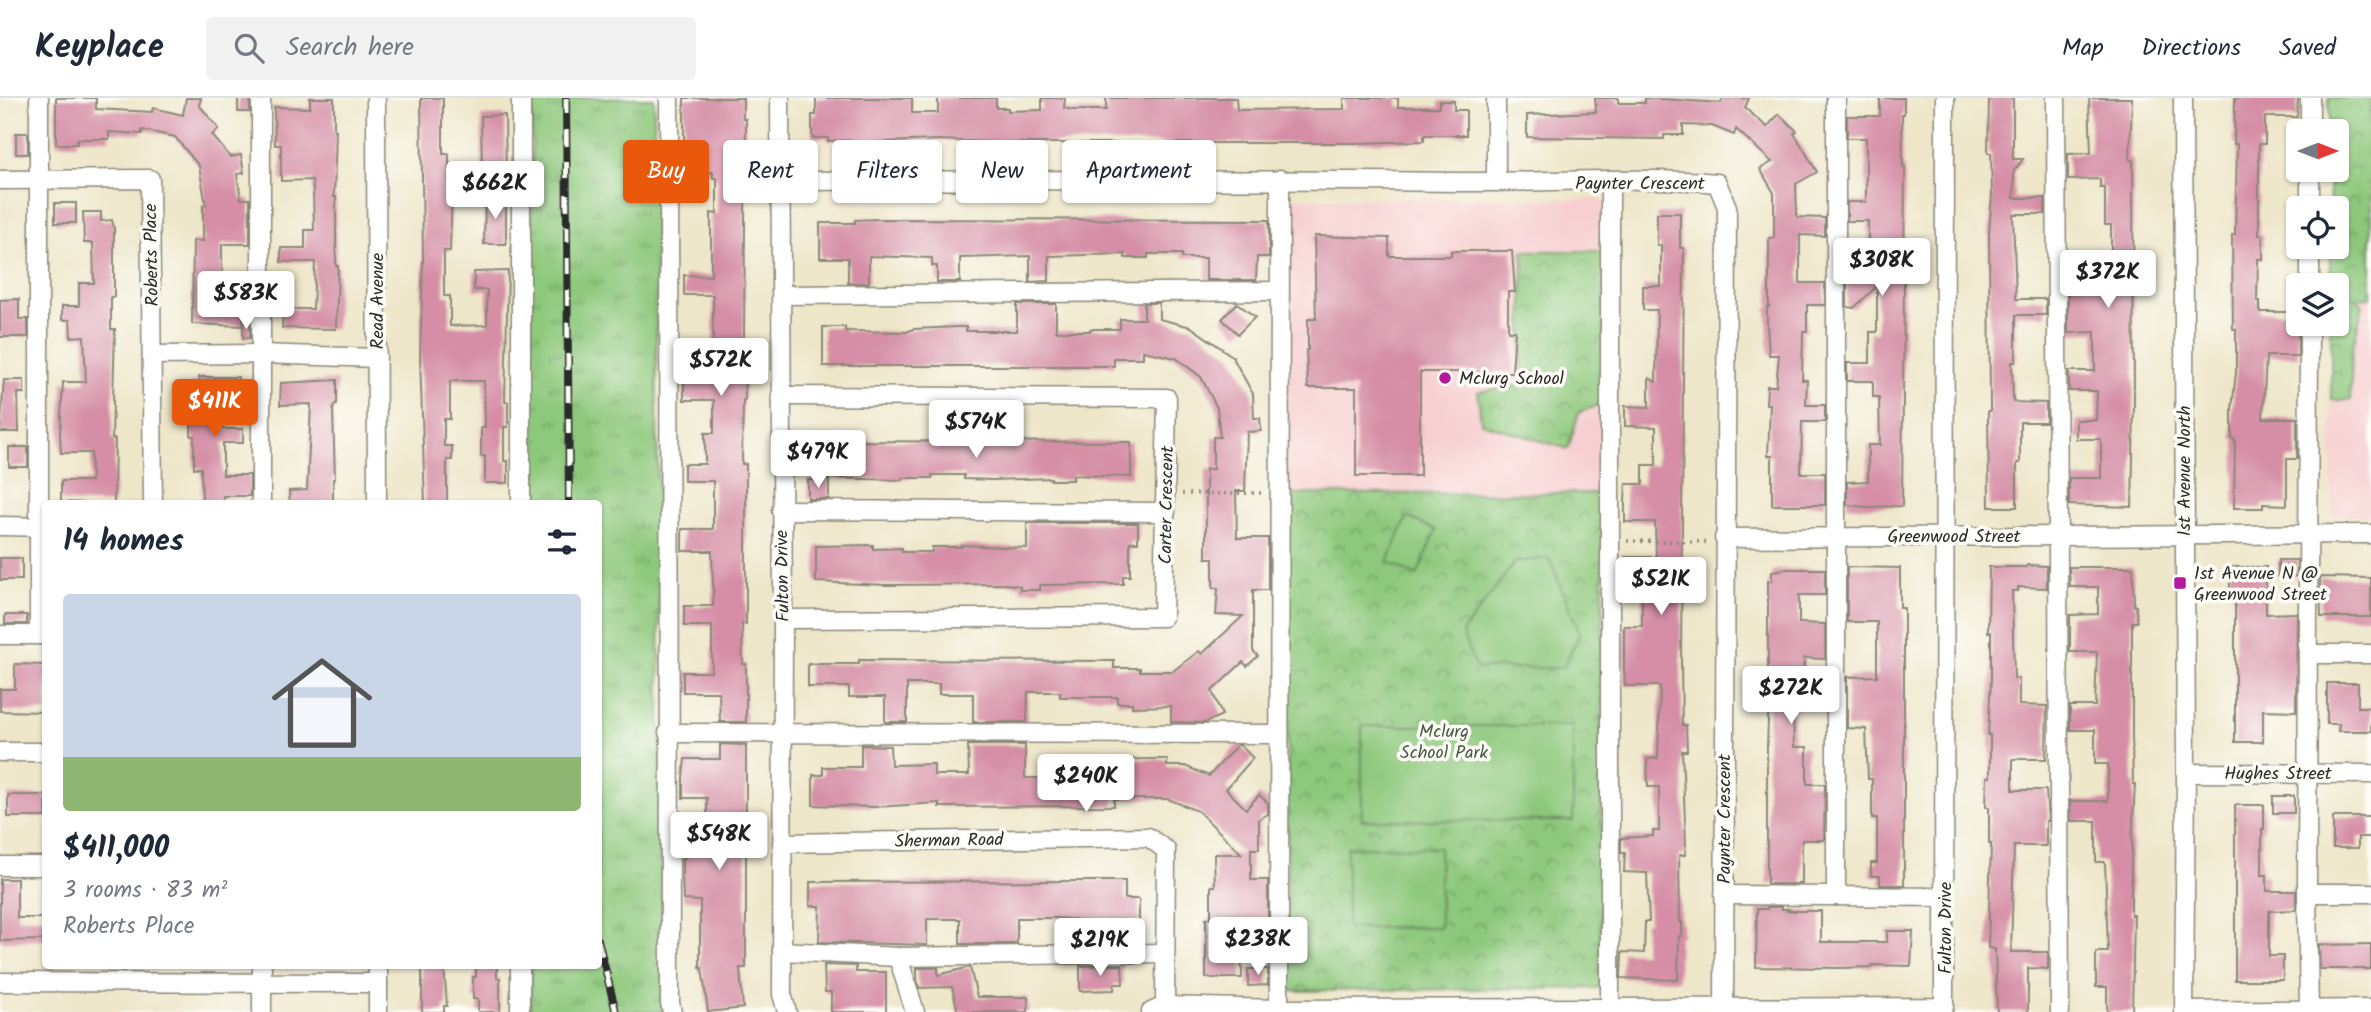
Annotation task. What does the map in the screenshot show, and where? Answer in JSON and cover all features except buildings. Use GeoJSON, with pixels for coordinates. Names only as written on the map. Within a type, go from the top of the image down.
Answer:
{"type":"FeatureCollection","features":[{"type":"Feature","properties":{"kind":"street"},"geometry":{"type":"LineString","coordinates":[[0,635],[42,635],[38,98]]}},
{"type":"Feature","properties":{"kind":"street"},"geometry":{"type":"LineString","coordinates":[[261,98],[261,500]]}},
{"type":"Feature","properties":{"kind":"street","name":"Read Avenue"},"geometry":{"type":"LineString","coordinates":[[376,98],[377,500]]}},
{"type":"Feature","properties":{"kind":"street"},"geometry":{"type":"LineString","coordinates":[[521,98],[521,500]]}},
{"type":"Feature","properties":{"kind":"street"},"geometry":{"type":"LineString","coordinates":[[669,98],[668,733],[672,1012]]}},
{"type":"Feature","properties":{"kind":"street","name":"Fulton Drive"},"geometry":{"type":"LineString","coordinates":[[780,98],[780,140]]}},
{"type":"Feature","properties":{"kind":"street"},"geometry":{"type":"LineString","coordinates":[[1496,98],[1496,182]]}},
{"type":"Feature","properties":{"kind":"street"},"geometry":{"type":"LineString","coordinates":[[1836,98],[1836,896]]}},
{"type":"Feature","properties":{"kind":"street","name":"Fulton Drive"},"geometry":{"type":"LineString","coordinates":[[1158,1009],[1944,1007],[1945,98]]}},
{"type":"Feature","properties":{"kind":"street"},"geometry":{"type":"LineString","coordinates":[[2056,98],[2060,1012]]}},
{"type":"Feature","properties":{"kind":"street","name":"1st Avenue North"},"geometry":{"type":"LineString","coordinates":[[2183,98],[2186,773],[2184,1012]]}},
{"type":"Feature","properties":{"kind":"street"},"geometry":{"type":"LineString","coordinates":[[2310,119],[2311,98]]}},
{"type":"Feature","properties":{"kind":"street","name":"Roberts Place"},"geometry":{"type":"LineString","coordinates":[[0,180],[150,179],[153,500]]}},
{"type":"Feature","properties":{"kind":"street"},"geometry":{"type":"LineString","coordinates":[[1279,1009],[1280,179]]}},
{"type":"Feature","properties":{"kind":"street","name":"Paynter Crescent"},"geometry":{"type":"LineString","coordinates":[[818,181],[1280,179],[1717,183],[1727,207],[1724,1008]]}},
{"type":"Feature","properties":{"kind":"street"},"geometry":{"type":"LineString","coordinates":[[1610,182],[1610,1009]]}},
{"type":"Feature","properties":{"kind":"street","name":"Fulton Drive"},"geometry":{"type":"LineString","coordinates":[[780,203],[782,994],[787,1012]]}},
{"type":"Feature","properties":{"kind":"street"},"geometry":{"type":"LineString","coordinates":[[782,295],[1279,291]]}},
{"type":"Feature","properties":{"kind":"street"},"geometry":{"type":"LineString","coordinates":[[2309,336],[2309,1011]]}},
{"type":"Feature","properties":{"kind":"street"},"geometry":{"type":"LineString","coordinates":[[153,355],[260,354],[377,358]]}},
{"type":"Feature","properties":{"kind":"street","name":"Carter Crescent"},"geometry":{"type":"LineString","coordinates":[[781,396],[1167,398],[1163,617],[783,619]]}},
{"type":"Feature","properties":{"kind":"street"},"geometry":{"type":"LineString","coordinates":[[781,510],[1166,503]]}},
{"type":"Feature","properties":{"kind":"street"},"geometry":{"type":"LineString","coordinates":[[0,526],[42,527]]}},
{"type":"Feature","properties":{"kind":"street","name":"Greenwood Street"},"geometry":{"type":"LineString","coordinates":[[1724,540],[1838,536],[2371,534]]}},
{"type":"Feature","properties":{"kind":"street"},"geometry":{"type":"LineString","coordinates":[[2308,654],[2371,654]]}},
{"type":"Feature","properties":{"kind":"street"},"geometry":{"type":"LineString","coordinates":[[668,733],[1279,734]]}},
{"type":"Feature","properties":{"kind":"street"},"geometry":{"type":"LineString","coordinates":[[0,752],[42,752]]}},
{"type":"Feature","properties":{"kind":"street","name":"Hughes Street"},"geometry":{"type":"LineString","coordinates":[[2186,773],[2371,774]]}},
{"type":"Feature","properties":{"kind":"street","name":"Sherman Road"},"geometry":{"type":"LineString","coordinates":[[782,843],[1148,837],[1166,850],[1165,953],[1158,1009]]}},
{"type":"Feature","properties":{"kind":"street"},"geometry":{"type":"LineString","coordinates":[[0,866],[42,866]]}},
{"type":"Feature","properties":{"kind":"street"},"geometry":{"type":"LineString","coordinates":[[2307,893],[2371,893]]}},
{"type":"Feature","properties":{"kind":"street"},"geometry":{"type":"LineString","coordinates":[[1724,895],[1945,897]]}},
{"type":"Feature","properties":{"kind":"street"},"geometry":{"type":"LineString","coordinates":[[782,951],[898,957],[1165,953]]}},
{"type":"Feature","properties":{"kind":"street"},"geometry":{"type":"LineString","coordinates":[[898,957],[915,1012]]}},
{"type":"Feature","properties":{"kind":"street"},"geometry":{"type":"LineString","coordinates":[[520,969],[520,1012]]}},
{"type":"Feature","properties":{"kind":"street"},"geometry":{"type":"LineString","coordinates":[[262,975],[262,1012]]}},
{"type":"Feature","properties":{"kind":"street"},"geometry":{"type":"LineString","coordinates":[[0,982],[262,975],[378,975],[378,1012]]}},
{"type":"Feature","properties":{"kind":"street"},"geometry":{"type":"LineString","coordinates":[[2184,1012],[2371,1009]]}},
{"type":"Feature","properties":{"kind":"path"},"geometry":{"type":"LineString","coordinates":[[1166,503],[1279,493]]}},
{"type":"Feature","properties":{"kind":"path"},"geometry":{"type":"LineString","coordinates":[[1611,541],[1724,540]]}},
{"type":"Feature","properties":{"kind":"shaded area","name":"Mclurg School"},"geometry":{"type":"Polygon","coordinates":[[[1286,198],[1604,199],[1604,493],[1288,494],[1286,198]]]}},
{"type":"Feature","properties":{"kind":"shaded area"},"geometry":{"type":"Polygon","coordinates":[[[2371,294],[2371,516],[2332,516],[2330,336],[2349,336],[2349,296],[2371,294]]]}},
{"type":"Feature","properties":{"kind":"green space"},"geometry":{"type":"Polygon","coordinates":[[[532,98],[654,98],[654,140],[623,140],[623,203],[655,203],[663,1012],[530,1012],[531,969],[602,969],[602,500],[531,500],[532,98]]]}},
{"type":"Feature","properties":{"kind":"green space"},"geometry":{"type":"Polygon","coordinates":[[[2329,98],[2371,98],[2371,297],[2355,298],[2363,305],[2352,351],[2350,400],[2331,400],[2331,336],[2349,336],[2349,273],[2330,273],[2330,259],[2349,259],[2349,196],[2330,196],[2329,182],[2349,182],[2349,119],[2329,119],[2329,98]]]}},
{"type":"Feature","properties":{"kind":"green space"},"geometry":{"type":"Polygon","coordinates":[[[1523,251],[1604,251],[1603,404],[1579,412],[1568,449],[1481,423],[1478,392],[1522,384],[1523,251]]]}},
{"type":"Feature","properties":{"kind":"green space","name":"Mclurg School Park"},"geometry":{"type":"Polygon","coordinates":[[[1604,493],[1600,988],[1287,991],[1288,494],[1604,493]]]}},
{"type":"Feature","properties":{"kind":"green space"},"geometry":{"type":"Polygon","coordinates":[[[1407,517],[1436,530],[1417,576],[1388,562],[1407,517]]]}},
{"type":"Feature","properties":{"kind":"green space"},"geometry":{"type":"Polygon","coordinates":[[[1549,558],[1580,633],[1563,668],[1476,668],[1462,633],[1515,562],[1549,558]]]}},
{"type":"Feature","properties":{"kind":"green space"},"geometry":{"type":"Polygon","coordinates":[[[1362,726],[1573,726],[1573,821],[1362,820],[1362,726]]]}},
{"type":"Feature","properties":{"kind":"green space"},"geometry":{"type":"Polygon","coordinates":[[[1347,847],[1439,848],[1440,927],[1347,928],[1347,847]]]}},
{"type":"Feature","properties":{"kind":"railway"},"geometry":{"type":"LineString","coordinates":[[566,98],[569,500]]}},
{"type":"Feature","properties":{"kind":"railway"},"geometry":{"type":"LineString","coordinates":[[602,956],[616,1012]]}},
{"type":"Feature","properties":{"kind":"place","name":"Mclurg School"},"geometry":{"type":"Point","coordinates":[1445,378]}},
{"type":"Feature","properties":{"kind":"place","name":"1st Avenue N @ Greenwood Street"},"geometry":{"type":"Point","coordinates":[2180,583]}}]}
